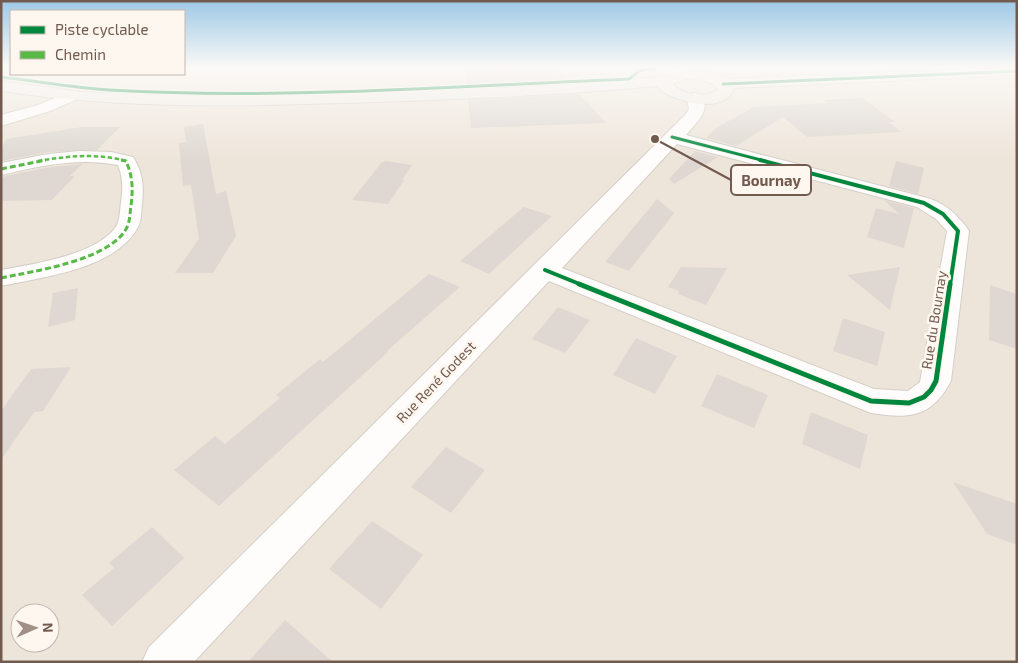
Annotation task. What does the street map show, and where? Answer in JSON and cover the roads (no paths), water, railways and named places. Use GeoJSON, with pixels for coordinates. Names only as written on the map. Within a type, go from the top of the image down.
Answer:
{"type":"FeatureCollection","features":[{"type":"Feature","properties":{"kind":"main road"},"geometry":{"type":"LineString","coordinates":[[112,98],[248,101],[329,98]]}},
{"type":"Feature","properties":{"kind":"street"},"geometry":{"type":"LineString","coordinates":[[1,121],[44,108],[67,98]]}},
{"type":"Feature","properties":{"kind":"street","name":"Rue René Godest"},"geometry":{"type":"LineString","coordinates":[[164,662],[694,116],[697,109],[695,98]]}},
{"type":"Feature","properties":{"kind":"street","name":"Rue du Bournay"},"geometry":{"type":"LineString","coordinates":[[544,270],[871,401],[894,404],[920,400],[931,392],[936,381],[958,231],[950,219],[934,207],[924,203],[672,137]]}},
{"type":"Feature","properties":{"kind":"street"},"geometry":{"type":"LineString","coordinates":[[1,169],[77,156],[109,156],[126,161],[134,179],[128,226],[118,238],[99,251],[70,262],[1,278]]}},
{"type":"Feature","properties":{"kind":"place","name":"Bournay"},"geometry":{"type":"Point","coordinates":[655,139]}}]}
